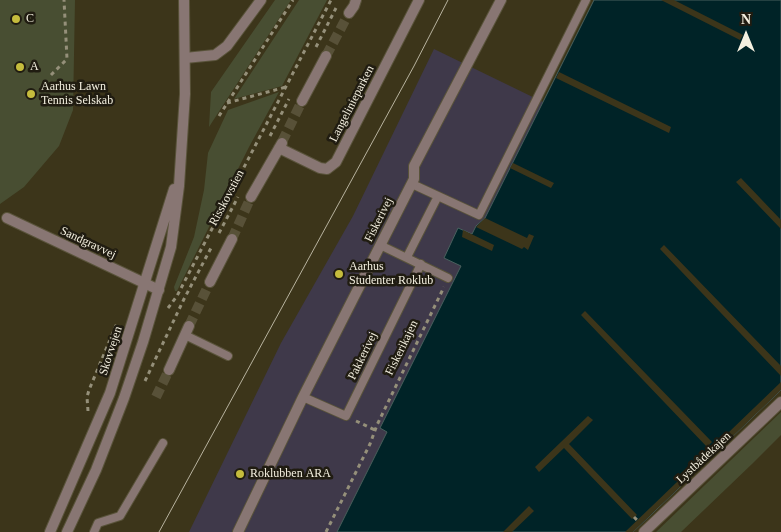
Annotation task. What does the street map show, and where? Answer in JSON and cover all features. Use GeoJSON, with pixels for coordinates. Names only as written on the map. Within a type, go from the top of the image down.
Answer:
{"type":"FeatureCollection","features":[{"type":"Feature","properties":{"kind":"street","name":"Skovvejen"},"geometry":{"type":"LineString","coordinates":[[67,532],[96,470],[124,398],[171,247],[176,217],[185,94],[184,0]]}},
{"type":"Feature","properties":{"kind":"street"},"geometry":{"type":"LineString","coordinates":[[184,58],[215,55],[227,46],[261,0]]}},
{"type":"Feature","properties":{"kind":"street"},"geometry":{"type":"LineString","coordinates":[[349,13],[356,0]]}},
{"type":"Feature","properties":{"kind":"street","name":"Langelinieparken"},"geometry":{"type":"LineString","coordinates":[[251,197],[280,145],[320,168],[327,170],[336,162],[419,0]]}},
{"type":"Feature","properties":{"kind":"street","name":"Fiskerivej"},"geometry":{"type":"LineString","coordinates":[[238,532],[303,396],[412,184],[414,166],[501,0]]}},
{"type":"Feature","properties":{"kind":"street"},"geometry":{"type":"LineString","coordinates":[[302,101],[326,56]]}},
{"type":"Feature","properties":{"kind":"street","name":"Skovvejen"},"geometry":{"type":"LineString","coordinates":[[50,532],[110,394],[179,171]]}},
{"type":"Feature","properties":{"kind":"street","name":"Sandgravvej"},"geometry":{"type":"LineString","coordinates":[[7,218],[159,290]]}},
{"type":"Feature","properties":{"kind":"street"},"geometry":{"type":"LineString","coordinates":[[210,282],[232,239]]}},
{"type":"Feature","properties":{"kind":"street"},"geometry":{"type":"LineString","coordinates":[[169,370],[187,330]]}},
{"type":"Feature","properties":{"kind":"street","name":"Lystbådekajen"},"geometry":{"type":"LineString","coordinates":[[644,532],[781,402]]}},
{"type":"Feature","properties":{"kind":"lane"},"geometry":{"type":"LineString","coordinates":[[412,184],[479,215],[586,0]]}},
{"type":"Feature","properties":{"kind":"lane"},"geometry":{"type":"LineString","coordinates":[[407,257],[438,196]]}},
{"type":"Feature","properties":{"kind":"lane"},"geometry":{"type":"LineString","coordinates":[[380,245],[448,278]]}},
{"type":"Feature","properties":{"kind":"lane","name":"Pakkerivej"},"geometry":{"type":"LineString","coordinates":[[346,416],[421,264]]}},
{"type":"Feature","properties":{"kind":"lane"},"geometry":{"type":"LineString","coordinates":[[187,330],[228,356]]}},
{"type":"Feature","properties":{"kind":"lane"},"geometry":{"type":"LineString","coordinates":[[303,396],[346,416]]}},
{"type":"Feature","properties":{"kind":"lane"},"geometry":{"type":"LineString","coordinates":[[94,532],[98,523],[120,516],[163,443]]}},
{"type":"Feature","properties":{"kind":"path"},"geometry":{"type":"LineString","coordinates":[[51,76],[67,59],[64,0]]}},
{"type":"Feature","properties":{"kind":"path"},"geometry":{"type":"LineString","coordinates":[[218,116],[293,0]]}},
{"type":"Feature","properties":{"kind":"path","name":"Risskovstien"},"geometry":{"type":"LineString","coordinates":[[167,310],[177,296],[331,0]]}},
{"type":"Feature","properties":{"kind":"path"},"geometry":{"type":"LineString","coordinates":[[313,53],[341,0]]}},
{"type":"Feature","properties":{"kind":"path"},"geometry":{"type":"LineString","coordinates":[[226,103],[286,86]]}},
{"type":"Feature","properties":{"kind":"path"},"geometry":{"type":"LineString","coordinates":[[267,141],[290,97]]}},
{"type":"Feature","properties":{"kind":"path","name":"Risskovstien"},"geometry":{"type":"LineString","coordinates":[[216,238],[239,194]]}},
{"type":"Feature","properties":{"kind":"path"},"geometry":{"type":"LineString","coordinates":[[124,398],[141,389],[184,299],[212,246]]}},
{"type":"Feature","properties":{"kind":"path","name":"Fiskerikajen"},"geometry":{"type":"LineString","coordinates":[[326,532],[370,444],[448,278]]}},
{"type":"Feature","properties":{"kind":"path"},"geometry":{"type":"LineString","coordinates":[[87,396],[118,319]]}},
{"type":"Feature","properties":{"kind":"path"},"geometry":{"type":"LineString","coordinates":[[346,416],[375,430]]}},
{"type":"Feature","properties":{"kind":"shaded area"},"geometry":{"type":"Polygon","coordinates":[[[434,49],[543,102],[485,218],[476,226],[472,234],[444,257],[462,266],[380,428],[387,432],[337,532],[189,532],[281,343],[353,216],[434,49]]]}},
{"type":"Feature","properties":{"kind":"green space","name":"Aarhus Lawn Tennis Selskab"},"geometry":{"type":"Polygon","coordinates":[[[0,0],[75,0],[73,110],[59,146],[24,187],[0,204],[0,0]]]}},
{"type":"Feature","properties":{"kind":"green space"},"geometry":{"type":"Polygon","coordinates":[[[275,0],[291,0],[209,127],[211,92],[275,0]]]}},
{"type":"Feature","properties":{"kind":"green space"},"geometry":{"type":"Polygon","coordinates":[[[299,0],[327,0],[282,86],[234,99],[299,0]]]}},
{"type":"Feature","properties":{"kind":"green space"},"geometry":{"type":"Polygon","coordinates":[[[279,92],[249,147],[177,291],[175,291],[174,287],[194,237],[204,190],[208,153],[228,110],[279,92]]]}},
{"type":"Feature","properties":{"kind":"green space"},"geometry":{"type":"Polygon","coordinates":[[[781,412],[781,435],[752,464],[681,532],[656,532],[781,412]]]}},
{"type":"Feature","properties":{"kind":"water"},"geometry":{"type":"Polygon","coordinates":[[[594,0],[781,0],[781,390],[633,532],[337,532],[387,432],[380,428],[461,266],[444,258],[458,228],[472,234],[476,226],[485,218],[594,0]]]}},
{"type":"Feature","properties":{"kind":"pier"},"geometry":{"type":"Polygon","coordinates":[[[661,0],[674,0],[743,35],[740,40],[661,0]]]}},
{"type":"Feature","properties":{"kind":"pier"},"geometry":{"type":"Polygon","coordinates":[[[559,72],[671,127],[669,133],[556,78],[559,72]]]}},
{"type":"Feature","properties":{"kind":"pier"},"geometry":{"type":"Polygon","coordinates":[[[513,163],[554,183],[551,188],[510,168],[513,163]]]}},
{"type":"Feature","properties":{"kind":"pier"},"geometry":{"type":"Polygon","coordinates":[[[741,178],[781,220],[781,229],[736,182],[741,178]]]}},
{"type":"Feature","properties":{"kind":"pier"},"geometry":{"type":"Polygon","coordinates":[[[485,218],[527,238],[529,234],[534,236],[528,250],[524,247],[522,249],[476,227],[485,218]]]}},
{"type":"Feature","properties":{"kind":"pier"},"geometry":{"type":"Polygon","coordinates":[[[463,230],[494,245],[492,251],[462,237],[463,230]]]}},
{"type":"Feature","properties":{"kind":"pier"},"geometry":{"type":"Polygon","coordinates":[[[664,245],[781,366],[781,376],[660,249],[664,245]]]}},
{"type":"Feature","properties":{"kind":"pier"},"geometry":{"type":"Polygon","coordinates":[[[585,311],[712,442],[707,447],[581,315],[585,311]]]}},
{"type":"Feature","properties":{"kind":"pier"},"geometry":{"type":"Polygon","coordinates":[[[781,382],[781,390],[633,532],[625,532],[781,382]]]}},
{"type":"Feature","properties":{"kind":"pier"},"geometry":{"type":"Polygon","coordinates":[[[588,416],[593,420],[569,444],[637,515],[632,519],[564,448],[539,472],[535,467],[588,416]]]}},
{"type":"Feature","properties":{"kind":"pier"},"geometry":{"type":"Polygon","coordinates":[[[529,506],[534,511],[512,532],[503,532],[529,506]]]}},
{"type":"Feature","properties":{"kind":"tunnel"},"geometry":{"type":"LineString","coordinates":[[326,56],[349,13]]}},
{"type":"Feature","properties":{"kind":"tunnel"},"geometry":{"type":"LineString","coordinates":[[282,142],[302,101]]}},
{"type":"Feature","properties":{"kind":"tunnel"},"geometry":{"type":"LineString","coordinates":[[232,239],[251,197]]}},
{"type":"Feature","properties":{"kind":"tunnel"},"geometry":{"type":"LineString","coordinates":[[189,326],[210,282]]}},
{"type":"Feature","properties":{"kind":"tunnel"},"geometry":{"type":"LineString","coordinates":[[156,397],[169,370]]}},
{"type":"Feature","properties":{"kind":"tram line"},"geometry":{"type":"LineString","coordinates":[[159,532],[414,66],[448,0]]}},
{"type":"Feature","properties":{"kind":"place","name":"C"},"geometry":{"type":"Point","coordinates":[16,19]}},
{"type":"Feature","properties":{"kind":"place","name":"A"},"geometry":{"type":"Point","coordinates":[20,67]}},
{"type":"Feature","properties":{"kind":"place","name":"Aarhus Lawn Tennis Selskab"},"geometry":{"type":"Point","coordinates":[31,94]}},
{"type":"Feature","properties":{"kind":"place","name":"Aarhus Studenter Roklub"},"geometry":{"type":"Point","coordinates":[339,274]}},
{"type":"Feature","properties":{"kind":"place","name":"Roklubben ARA"},"geometry":{"type":"Point","coordinates":[240,474]}}]}
